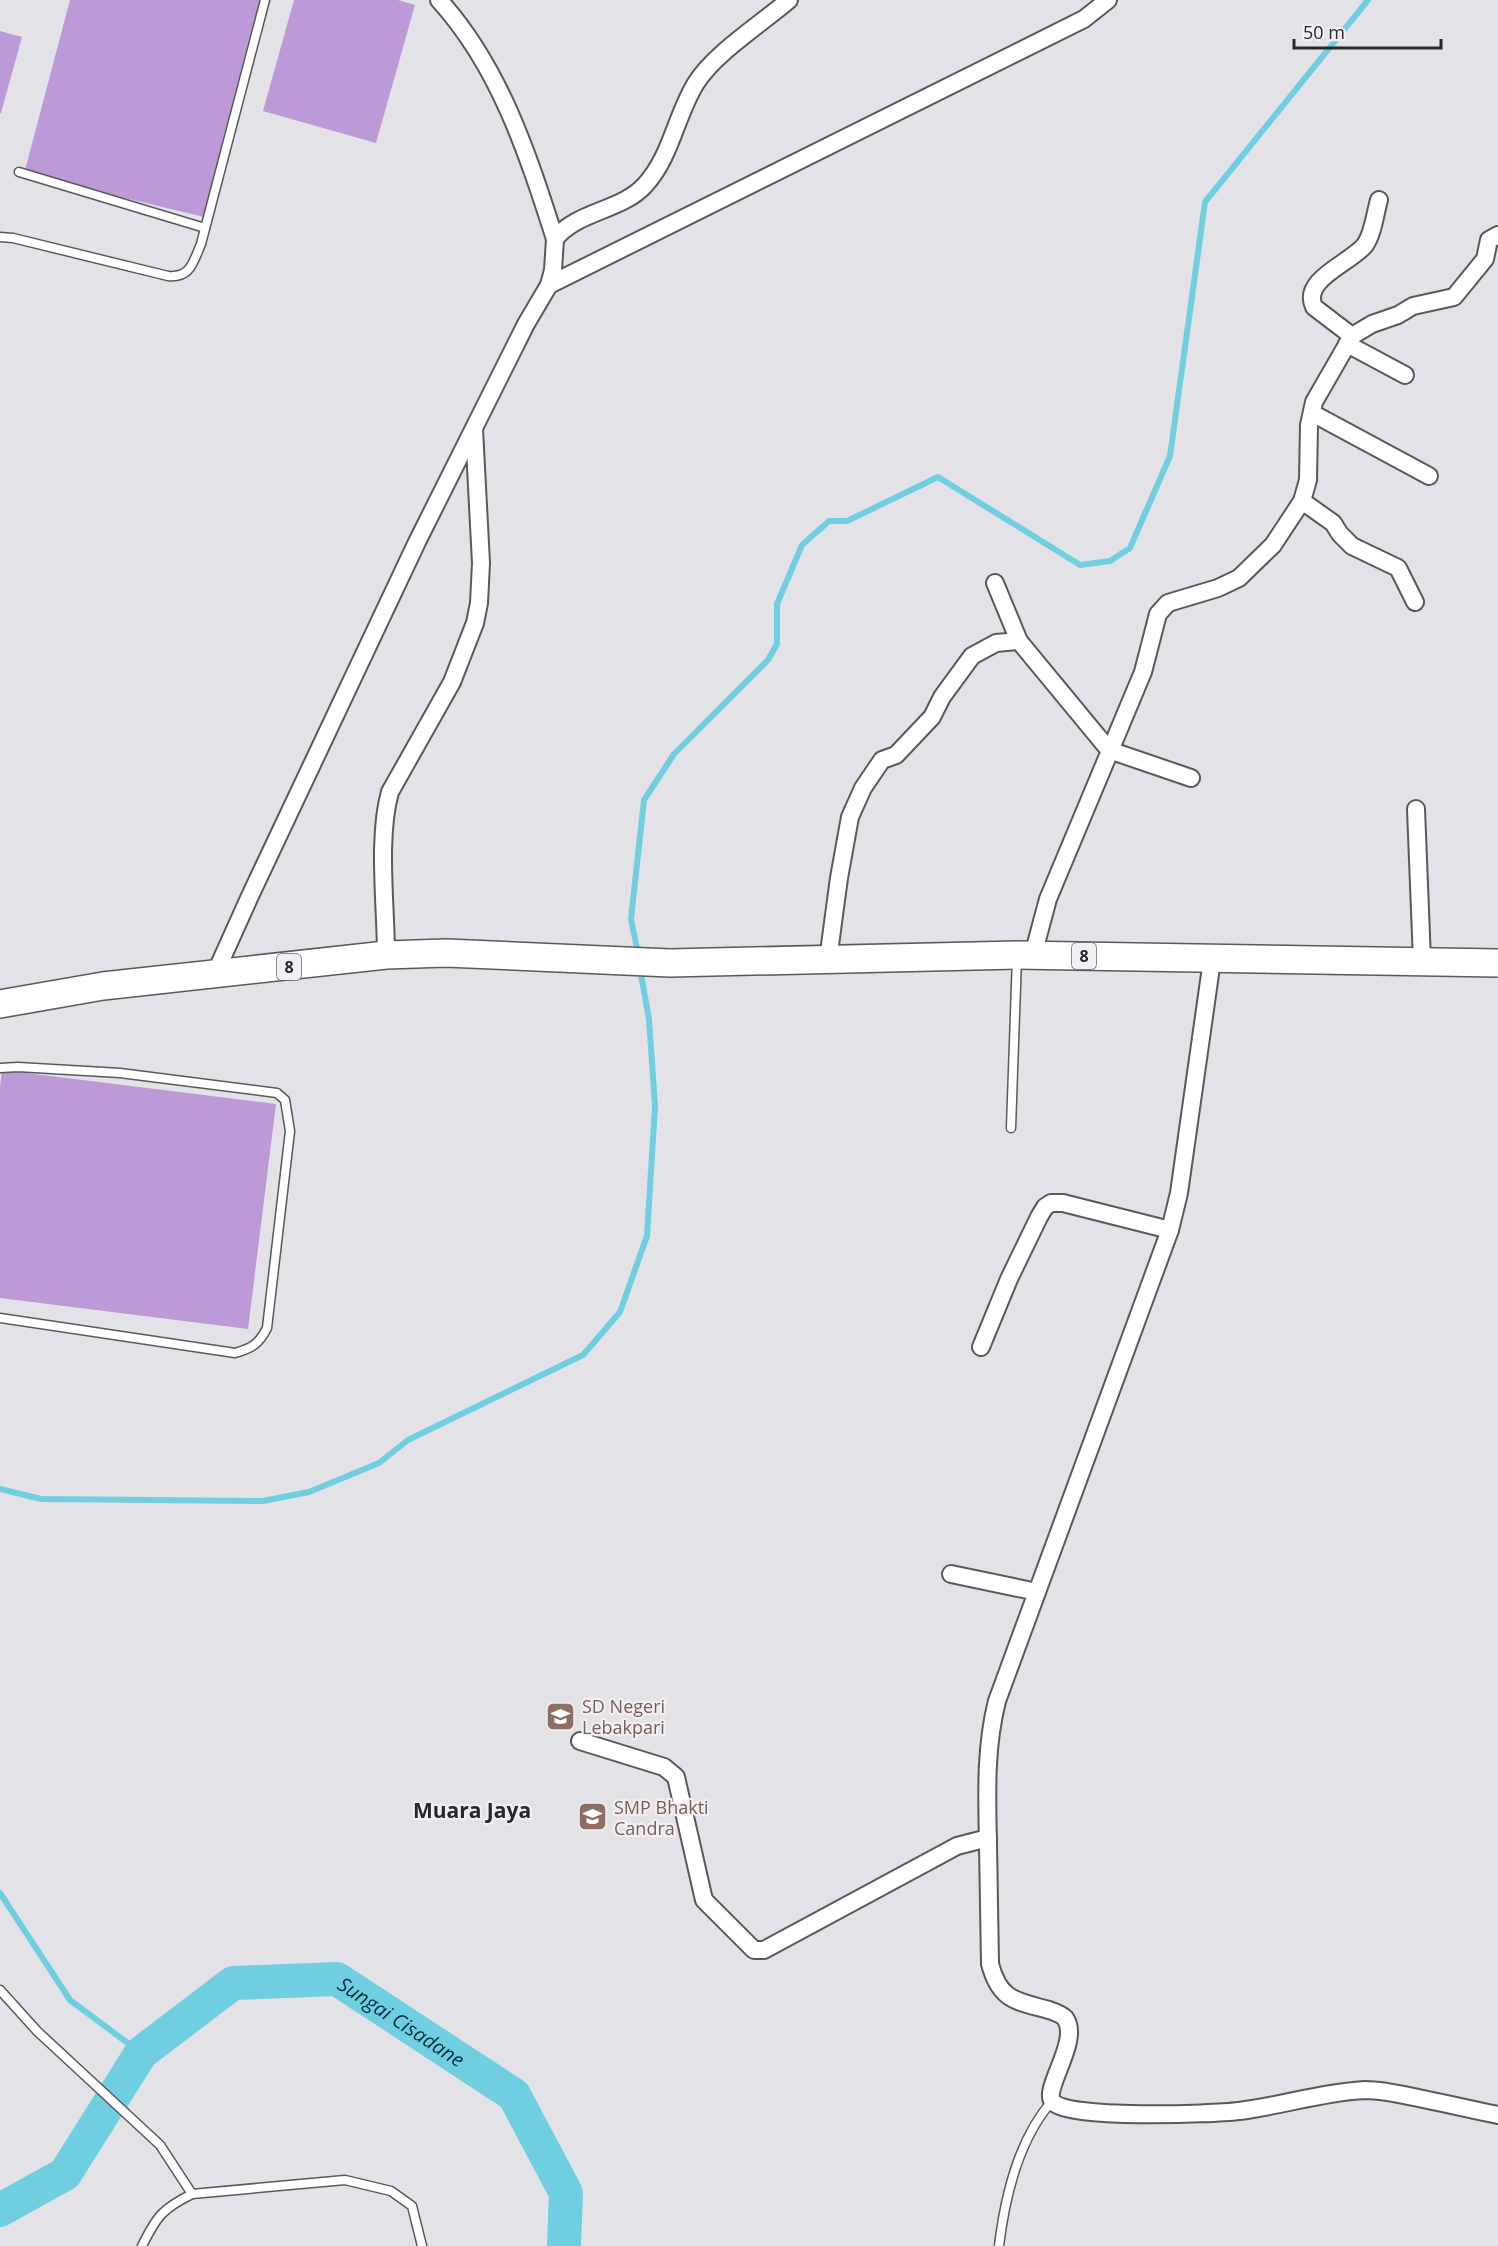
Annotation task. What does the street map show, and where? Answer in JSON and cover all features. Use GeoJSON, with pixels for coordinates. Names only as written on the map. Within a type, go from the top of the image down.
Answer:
{"type":"FeatureCollection","features":[{"type":"Feature","properties":{"kind":"highway","name":"8"},"geometry":{"type":"LineString","coordinates":[[0,1004],[103,986],[214,976],[386,955],[446,953],[670,963],[1025,955],[1212,960],[1498,963]]}},
{"type":"Feature","properties":{"kind":"street"},"geometry":{"type":"LineString","coordinates":[[439,0],[474,44],[503,98],[533,172],[555,240]]}},
{"type":"Feature","properties":{"kind":"street"},"geometry":{"type":"LineString","coordinates":[[214,976],[417,542],[526,324],[549,285],[553,270],[555,240],[566,229],[642,188],[658,165],[685,103],[704,71],[789,0]]}},
{"type":"Feature","properties":{"kind":"street"},"geometry":{"type":"LineString","coordinates":[[549,285],[1084,19],[1108,0]]}},
{"type":"Feature","properties":{"kind":"street"},"geometry":{"type":"LineString","coordinates":[[1379,200],[1367,243],[1358,254],[1324,276],[1312,294],[1311,300],[1314,307],[1349,340],[1405,375]]}},
{"type":"Feature","properties":{"kind":"street"},"geometry":{"type":"LineString","coordinates":[[1025,955],[1143,672],[1158,614],[1168,603],[1218,588],[1239,578],[1273,545],[1302,501],[1308,480],[1308,439],[1314,402],[1349,340],[1372,324],[1398,315],[1413,306],[1454,297],[1485,259],[1489,240],[1498,235]]}},
{"type":"Feature","properties":{"kind":"street"},"geometry":{"type":"LineString","coordinates":[[1312,413],[1429,476]]}},
{"type":"Feature","properties":{"kind":"street"},"geometry":{"type":"LineString","coordinates":[[386,955],[384,836],[386,807],[390,792],[452,682],[475,623],[479,603],[481,563],[474,428]]}},
{"type":"Feature","properties":{"kind":"street"},"geometry":{"type":"LineString","coordinates":[[1302,501],[1333,523],[1352,546],[1398,568],[1415,602]]}},
{"type":"Feature","properties":{"kind":"street"},"geometry":{"type":"LineString","coordinates":[[995,583],[1019,641],[1109,750],[1191,778]]}},
{"type":"Feature","properties":{"kind":"street"},"geometry":{"type":"LineString","coordinates":[[828,960],[850,817],[863,788],[882,760],[901,750],[932,717],[942,697],[972,656],[996,643],[1019,641]]}},
{"type":"Feature","properties":{"kind":"street"},"geometry":{"type":"LineString","coordinates":[[1416,809],[1422,961]]}},
{"type":"Feature","properties":{"kind":"street"},"geometry":{"type":"LineString","coordinates":[[1212,960],[1179,1193],[1170,1230],[992,1720],[987,1762],[990,1964],[1001,1990],[1010,1997],[1064,2016],[1069,2031],[1066,2049],[1050,2092],[1052,2101],[1058,2106],[1072,2110],[1160,2115],[1209,2114],[1241,2111],[1346,2091],[1367,2090],[1391,2092],[1498,2115]]}},
{"type":"Feature","properties":{"kind":"street"},"geometry":{"type":"LineString","coordinates":[[981,1347],[1009,1279],[1039,1217],[1045,1207],[1051,1203],[1063,1203],[1170,1230]]}},
{"type":"Feature","properties":{"kind":"street"},"geometry":{"type":"LineString","coordinates":[[951,1574],[1037,1592]]}},
{"type":"Feature","properties":{"kind":"street"},"geometry":{"type":"LineString","coordinates":[[580,1741],[664,1767],[676,1777],[704,1900],[754,1950],[764,1950],[957,1846],[988,1838]]}},
{"type":"Feature","properties":{"kind":"lane"},"geometry":{"type":"LineString","coordinates":[[0,237],[179,277],[190,269],[201,244],[265,0]]}},
{"type":"Feature","properties":{"kind":"lane"},"geometry":{"type":"LineString","coordinates":[[19,172],[205,228]]}},
{"type":"Feature","properties":{"kind":"lane"},"geometry":{"type":"LineString","coordinates":[[1011,1128],[1025,955]]}},
{"type":"Feature","properties":{"kind":"lane"},"geometry":{"type":"LineString","coordinates":[[0,1068],[120,1072],[277,1093],[285,1100],[290,1131],[267,1328],[260,1341],[250,1349],[235,1353],[0,1318]]}},
{"type":"Feature","properties":{"kind":"lane"},"geometry":{"type":"LineString","coordinates":[[0,1990],[37,2031],[160,2145],[192,2194]]}},
{"type":"Feature","properties":{"kind":"lane"},"geometry":{"type":"LineString","coordinates":[[999,2246],[1009,2192],[1024,2145],[1034,2125],[1052,2101]]}},
{"type":"Feature","properties":{"kind":"lane"},"geometry":{"type":"LineString","coordinates":[[142,2246],[156,2219],[170,2204],[192,2194],[345,2180],[391,2190],[412,2206],[422,2246]]}},
{"type":"Feature","properties":{"kind":"building"},"geometry":{"type":"Polygon","coordinates":[[[70,0],[262,0],[204,217],[24,174],[70,0]]]}},
{"type":"Feature","properties":{"kind":"building"},"geometry":{"type":"Polygon","coordinates":[[[294,0],[398,0],[415,5],[376,143],[263,111],[294,0]]]}},
{"type":"Feature","properties":{"kind":"building"},"geometry":{"type":"Polygon","coordinates":[[[0,31],[22,37],[1,113],[0,113],[0,31]]]}},
{"type":"Feature","properties":{"kind":"building"},"geometry":{"type":"Polygon","coordinates":[[[2,1070],[276,1104],[248,1329],[0,1298],[0,1086],[2,1070]]]}},
{"type":"Feature","properties":{"kind":"waterway"},"geometry":{"type":"LineString","coordinates":[[638,953],[631,919],[644,800],[674,754],[768,660],[777,644],[777,604],[802,545],[829,521],[847,521],[938,477],[1080,565],[1110,561],[1130,548],[1170,456],[1205,202],[1368,0]]}},
{"type":"Feature","properties":{"kind":"waterway"},"geometry":{"type":"LineString","coordinates":[[0,1489],[41,1499],[263,1501],[309,1492],[379,1463],[408,1440],[583,1355],[620,1312],[647,1236],[655,1106],[649,1019],[640,969]]}},
{"type":"Feature","properties":{"kind":"waterway"},"geometry":{"type":"LineString","coordinates":[[0,1893],[70,2000],[141,2053]]}},
{"type":"Feature","properties":{"kind":"waterway","name":"Sungai Cisadane"},"geometry":{"type":"LineString","coordinates":[[0,2210],[65,2174],[141,2053],[233,1983],[337,1979],[514,2095],[566,2193],[564,2246]]}},
{"type":"Feature","properties":{"kind":"place","name":"SD Negeri Lebakpari"},"geometry":{"type":"Point","coordinates":[561,1716]}},
{"type":"Feature","properties":{"kind":"place","name":"SMP Bhakti Candra"},"geometry":{"type":"Point","coordinates":[593,1817]}},
{"type":"Feature","properties":{"kind":"district","name":"Muara Jaya"},"geometry":{"type":"Point","coordinates":[472,1810]}}]}
